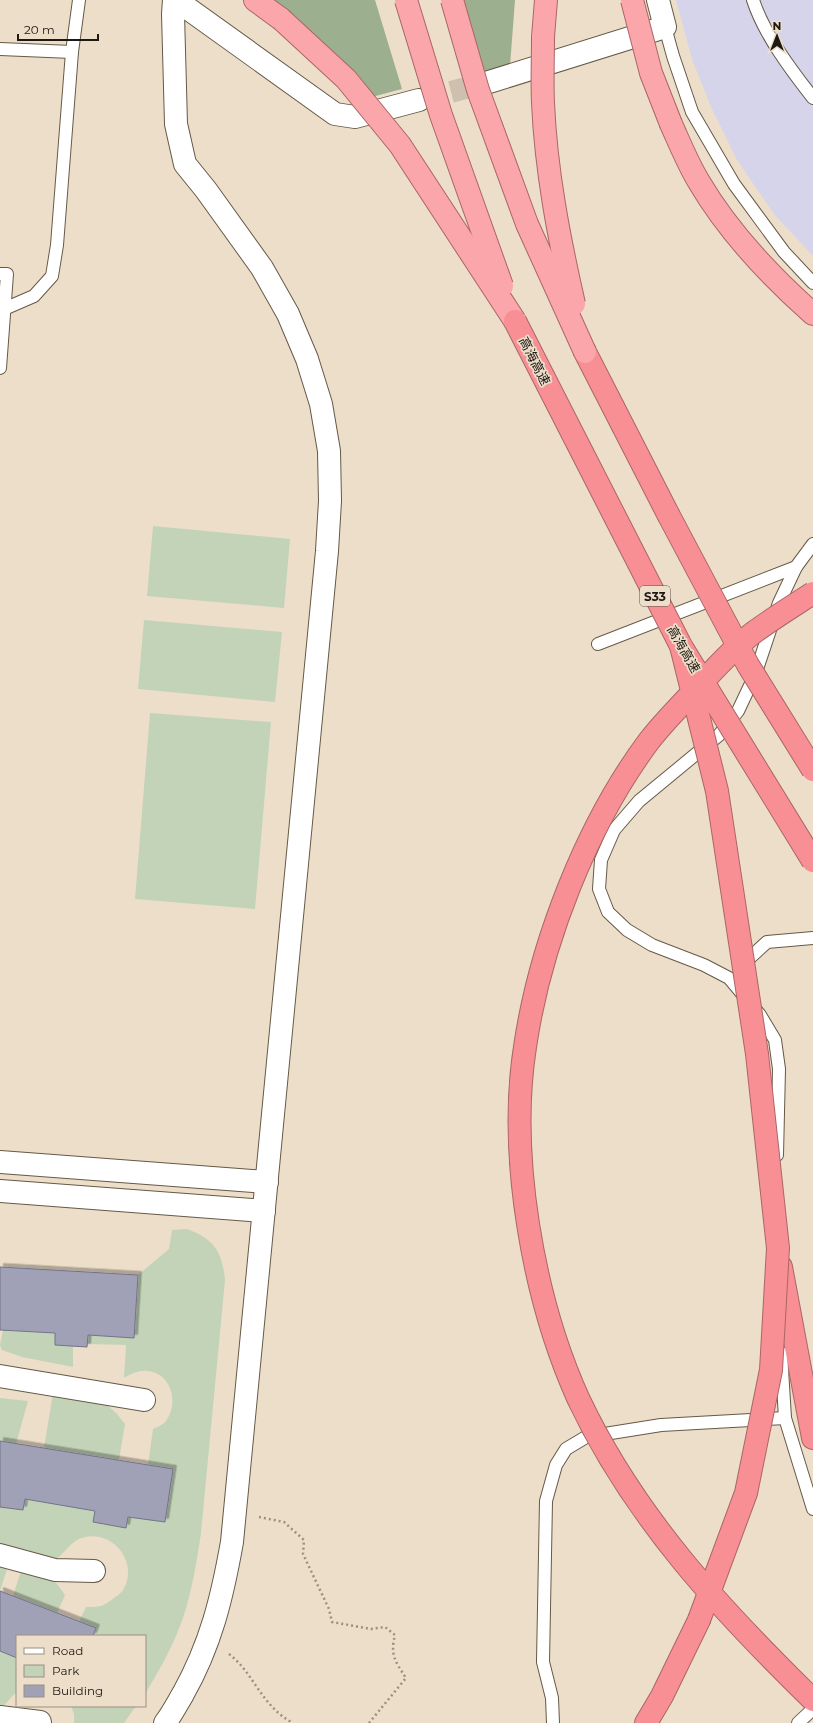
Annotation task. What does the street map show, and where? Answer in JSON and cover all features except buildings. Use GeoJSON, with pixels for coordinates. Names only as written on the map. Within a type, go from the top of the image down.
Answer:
{"type":"FeatureCollection","features":[{"type":"Feature","properties":{"kind":"highway"},"geometry":{"type":"LineString","coordinates":[[255,0],[281,19],[346,79],[400,145],[515,321]]}},
{"type":"Feature","properties":{"kind":"highway"},"geometry":{"type":"LineString","coordinates":[[406,0],[441,115],[515,321]]}},
{"type":"Feature","properties":{"kind":"highway"},"geometry":{"type":"LineString","coordinates":[[452,0],[478,90],[527,224],[586,352],[668,514],[748,665],[813,770]]}},
{"type":"Feature","properties":{"kind":"highway"},"geometry":{"type":"LineString","coordinates":[[546,0],[543,36],[543,104],[549,170],[561,247],[586,352]]}},
{"type":"Feature","properties":{"kind":"highway"},"geometry":{"type":"LineString","coordinates":[[632,0],[651,73],[671,124],[698,182],[740,242],[780,285],[813,314]]}},
{"type":"Feature","properties":{"kind":"highway","name":"高海高速"},"geometry":{"type":"LineString","coordinates":[[515,321],[681,646],[813,861]]}},
{"type":"Feature","properties":{"kind":"highway"},"geometry":{"type":"LineString","coordinates":[[813,593],[751,635],[716,668],[675,711],[650,740],[627,773],[602,816],[561,908],[544,960],[524,1049],[520,1118],[525,1206],[534,1254],[544,1299],[558,1344],[577,1396],[619,1474],[650,1521],[735,1623],[813,1700]]}},
{"type":"Feature","properties":{"kind":"highway"},"geometry":{"type":"LineString","coordinates":[[681,646],[717,791],[757,1054],[778,1248],[813,1438]]}},
{"type":"Feature","properties":{"kind":"highway"},"geometry":{"type":"LineString","coordinates":[[646,1723],[662,1696],[699,1620],[746,1493],[771,1370],[778,1248]]}},
{"type":"Feature","properties":{"kind":"street"},"geometry":{"type":"LineString","coordinates":[[165,1723],[192,1678],[207,1644],[223,1590],[234,1515],[328,551],[330,501],[329,451],[321,404],[307,359],[288,314],[262,268],[206,190],[185,164],[176,124],[173,14],[175,0],[335,114],[355,117],[419,100]]}},
{"type":"Feature","properties":{"kind":"street"},"geometry":{"type":"LineString","coordinates":[[489,82],[665,27],[658,0]]}},
{"type":"Feature","properties":{"kind":"street"},"geometry":{"type":"LineString","coordinates":[[0,1162],[267,1182]]}},
{"type":"Feature","properties":{"kind":"street"},"geometry":{"type":"LineString","coordinates":[[0,1191],[264,1211]]}},
{"type":"Feature","properties":{"kind":"street"},"geometry":{"type":"LineString","coordinates":[[0,1376],[144,1400]]}},
{"type":"Feature","properties":{"kind":"street"},"geometry":{"type":"LineString","coordinates":[[0,1555],[55,1570],[94,1572]]}},
{"type":"Feature","properties":{"kind":"street"},"geometry":{"type":"LineString","coordinates":[[0,1717],[40,1722]]}},
{"type":"Feature","properties":{"kind":"lane"},"geometry":{"type":"LineString","coordinates":[[4,309],[34,296],[52,276],[57,245],[72,52],[79,0]]}},
{"type":"Feature","properties":{"kind":"lane"},"geometry":{"type":"LineString","coordinates":[[753,0],[756,9],[774,43],[813,98]]}},
{"type":"Feature","properties":{"kind":"lane"},"geometry":{"type":"LineString","coordinates":[[665,27],[692,112],[734,184],[784,252],[813,283]]}},
{"type":"Feature","properties":{"kind":"lane"},"geometry":{"type":"LineString","coordinates":[[0,50],[72,52]]}},
{"type":"Feature","properties":{"kind":"lane"},"geometry":{"type":"LineString","coordinates":[[0,274],[7,274],[0,368]]}},
{"type":"Feature","properties":{"kind":"lane"},"geometry":{"type":"LineString","coordinates":[[813,544],[796,567],[779,603],[755,676],[738,711],[719,735],[639,801],[614,830],[601,860],[599,889],[608,912],[626,930],[652,945],[704,965],[729,978],[760,1015],[775,1040],[779,1069],[774,1252],[786,1418],[813,1509]]}},
{"type":"Feature","properties":{"kind":"lane"},"geometry":{"type":"LineString","coordinates":[[598,644],[796,567]]}},
{"type":"Feature","properties":{"kind":"lane"},"geometry":{"type":"LineString","coordinates":[[729,978],[767,942],[813,938]]}},
{"type":"Feature","properties":{"kind":"lane"},"geometry":{"type":"LineString","coordinates":[[553,1723],[552,1698],[543,1662],[546,1501],[556,1466],[566,1449],[586,1437],[661,1425],[786,1418]]}},
{"type":"Feature","properties":{"kind":"lane"},"geometry":{"type":"LineString","coordinates":[[798,1723],[813,1709]]}},
{"type":"Feature","properties":{"kind":"path"},"geometry":{"type":"LineString","coordinates":[[234,1515],[271,1518],[284,1522],[304,1540],[303,1554],[329,1609],[332,1622],[371,1629],[385,1627],[395,1635],[392,1647],[394,1661],[406,1678],[369,1723]]}},
{"type":"Feature","properties":{"kind":"path"},"geometry":{"type":"LineString","coordinates":[[207,1644],[229,1654],[239,1661],[266,1701],[293,1723]]}},
{"type":"Feature","properties":{"kind":"shaded area"},"geometry":{"type":"Polygon","coordinates":[[[676,0],[813,0],[813,256],[774,214],[737,160],[711,107],[692,59],[676,0]]]}},
{"type":"Feature","properties":{"kind":"green space"},"geometry":{"type":"Polygon","coordinates":[[[270,0],[375,0],[402,89],[368,98],[270,0]]]}},
{"type":"Feature","properties":{"kind":"green space"},"geometry":{"type":"Polygon","coordinates":[[[450,0],[515,0],[510,66],[473,75],[450,0]]]}},
{"type":"Feature","properties":{"kind":"green space"},"geometry":{"type":"Polygon","coordinates":[[[153,526],[290,539],[284,608],[147,596],[153,526]]]}},
{"type":"Feature","properties":{"kind":"green space"},"geometry":{"type":"Polygon","coordinates":[[[144,620],[282,632],[275,702],[138,689],[144,620]]]}},
{"type":"Feature","properties":{"kind":"green space"},"geometry":{"type":"Polygon","coordinates":[[[150,713],[271,722],[255,909],[135,899],[150,713]]]}},
{"type":"Feature","properties":{"kind":"green space"},"geometry":{"type":"Polygon","coordinates":[[[187,1229],[204,1237],[210,1242],[215,1247],[222,1261],[225,1280],[201,1533],[192,1586],[187,1607],[177,1633],[146,1692],[146,1635],[92,1635],[79,1622],[86,1607],[97,1607],[108,1603],[123,1590],[127,1580],[128,1570],[126,1560],[121,1552],[114,1544],[106,1539],[96,1536],[85,1537],[76,1541],[54,1560],[0,1549],[0,1507],[23,1510],[25,1499],[95,1511],[94,1522],[126,1528],[128,1517],[165,1522],[173,1469],[148,1465],[153,1429],[166,1421],[172,1406],[171,1390],[168,1383],[156,1373],[148,1371],[138,1372],[124,1378],[126,1345],[87,1344],[88,1335],[134,1338],[138,1275],[169,1249],[172,1230],[187,1229]]]}},
{"type":"Feature","properties":{"kind":"green space"},"geometry":{"type":"Polygon","coordinates":[[[3,1330],[55,1333],[55,1345],[73,1346],[73,1367],[22,1357],[2,1350],[0,1345],[3,1330]]]}},
{"type":"Feature","properties":{"kind":"green space"},"geometry":{"type":"Polygon","coordinates":[[[53,1393],[107,1405],[117,1414],[125,1424],[119,1460],[44,1448],[53,1393]]]}},
{"type":"Feature","properties":{"kind":"green space"},"geometry":{"type":"Polygon","coordinates":[[[0,1398],[28,1401],[16,1444],[0,1441],[0,1398]]]}},
{"type":"Feature","properties":{"kind":"green space"},"geometry":{"type":"Polygon","coordinates":[[[0,1564],[8,1566],[0,1591],[0,1564]]]}},
{"type":"Feature","properties":{"kind":"green space"},"geometry":{"type":"Polygon","coordinates":[[[21,1571],[54,1580],[65,1595],[57,1613],[13,1596],[21,1571]]]}},
{"type":"Feature","properties":{"kind":"green space"},"geometry":{"type":"Polygon","coordinates":[[[0,1651],[16,1658],[16,1693],[5,1705],[0,1708],[0,1651]]]}},
{"type":"Feature","properties":{"kind":"green space"},"geometry":{"type":"Polygon","coordinates":[[[71,1707],[135,1707],[124,1723],[74,1723],[74,1714],[71,1707]]]}},
{"type":"Feature","properties":{"kind":"tunnel"},"geometry":{"type":"LineString","coordinates":[[419,100],[489,82]]}}]}
